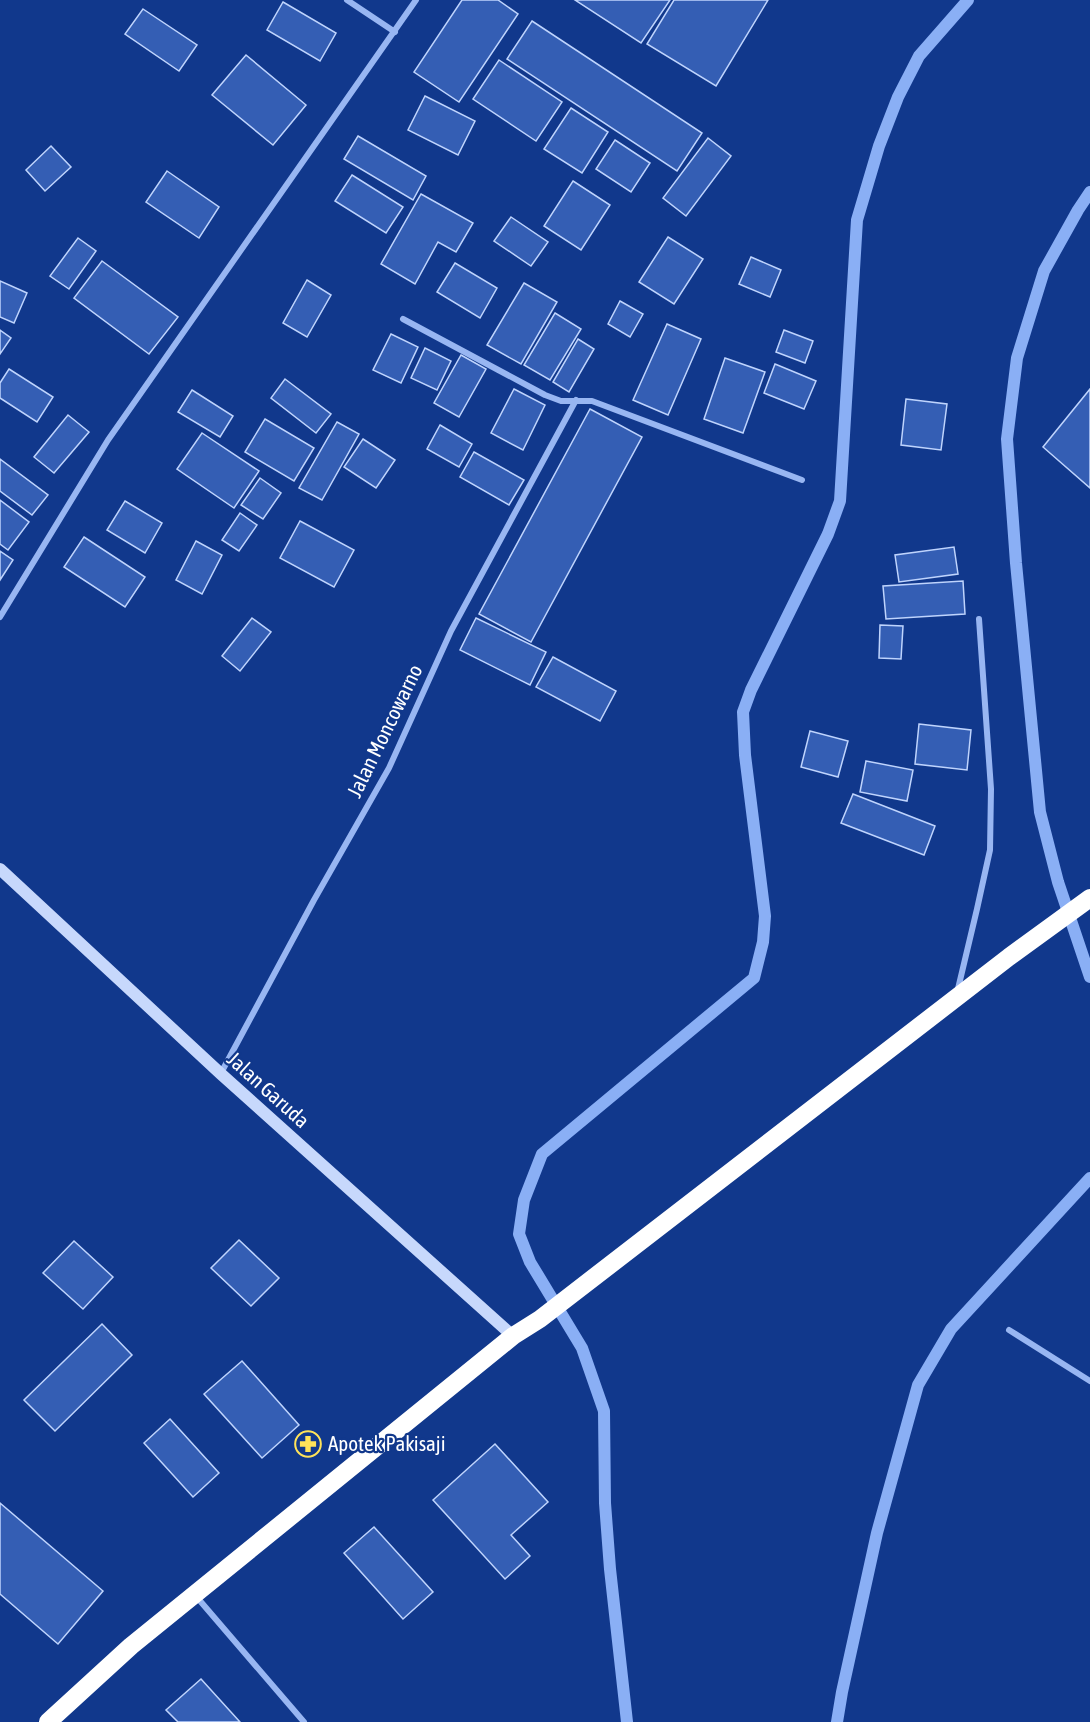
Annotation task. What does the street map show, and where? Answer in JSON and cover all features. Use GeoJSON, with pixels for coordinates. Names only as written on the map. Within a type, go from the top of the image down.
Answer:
{"type":"FeatureCollection","features":[{"type":"Feature","properties":{"kind":"highway"},"geometry":{"type":"LineString","coordinates":[[48,1722],[131,1646],[513,1336],[540,1319],[1009,957],[1088,900]]}},
{"type":"Feature","properties":{"kind":"street"},"geometry":{"type":"LineString","coordinates":[[347,0],[395,32]]}},
{"type":"Feature","properties":{"kind":"street"},"geometry":{"type":"LineString","coordinates":[[0,617],[108,440],[416,0]]}},
{"type":"Feature","properties":{"kind":"street"},"geometry":{"type":"LineString","coordinates":[[403,319],[545,395],[561,401],[592,401],[802,480]]}},
{"type":"Feature","properties":{"kind":"street","name":"Jalan Moncowarno"},"geometry":{"type":"LineString","coordinates":[[221,1074],[314,900],[389,768],[452,631],[576,400]]}},
{"type":"Feature","properties":{"kind":"street"},"geometry":{"type":"LineString","coordinates":[[955,999],[990,850],[991,789],[979,619]]}},
{"type":"Feature","properties":{"kind":"street","name":"Jalan Garuda"},"geometry":{"type":"LineString","coordinates":[[0,869],[221,1074],[513,1336]]}},
{"type":"Feature","properties":{"kind":"street"},"geometry":{"type":"LineString","coordinates":[[1009,1330],[1090,1381]]}},
{"type":"Feature","properties":{"kind":"street"},"geometry":{"type":"LineString","coordinates":[[195,1595],[304,1722]]}},
{"type":"Feature","properties":{"kind":"building"},"geometry":{"type":"Polygon","coordinates":[[[462,0],[498,0],[518,14],[459,102],[414,72],[462,0]]]}},
{"type":"Feature","properties":{"kind":"building"},"geometry":{"type":"Polygon","coordinates":[[[575,0],[670,0],[641,43],[575,0]]]}},
{"type":"Feature","properties":{"kind":"building"},"geometry":{"type":"Polygon","coordinates":[[[674,0],[768,0],[716,86],[647,44],[674,0]]]}},
{"type":"Feature","properties":{"kind":"building"},"geometry":{"type":"Polygon","coordinates":[[[283,2],[336,33],[320,61],[267,30],[283,2]]]}},
{"type":"Feature","properties":{"kind":"building"},"geometry":{"type":"Polygon","coordinates":[[[143,9],[197,45],[179,71],[125,34],[143,9]]]}},
{"type":"Feature","properties":{"kind":"building"},"geometry":{"type":"Polygon","coordinates":[[[532,21],[702,133],[677,171],[507,59],[532,21]]]}},
{"type":"Feature","properties":{"kind":"building"},"geometry":{"type":"Polygon","coordinates":[[[246,55],[306,105],[273,145],[212,95],[246,55]]]}},
{"type":"Feature","properties":{"kind":"building"},"geometry":{"type":"Polygon","coordinates":[[[499,60],[562,102],[536,141],[473,99],[499,60]]]}},
{"type":"Feature","properties":{"kind":"building"},"geometry":{"type":"Polygon","coordinates":[[[425,96],[475,121],[458,155],[408,130],[425,96]]]}},
{"type":"Feature","properties":{"kind":"building"},"geometry":{"type":"Polygon","coordinates":[[[571,108],[608,132],[582,173],[544,149],[571,108]]]}},
{"type":"Feature","properties":{"kind":"building"},"geometry":{"type":"Polygon","coordinates":[[[358,136],[426,176],[413,200],[344,159],[358,136]]]}},
{"type":"Feature","properties":{"kind":"building"},"geometry":{"type":"Polygon","coordinates":[[[708,138],[731,156],[686,216],[663,198],[708,138]]]}},
{"type":"Feature","properties":{"kind":"building"},"geometry":{"type":"Polygon","coordinates":[[[615,140],[650,163],[631,192],[596,169],[615,140]]]}},
{"type":"Feature","properties":{"kind":"building"},"geometry":{"type":"Polygon","coordinates":[[[51,146],[71,167],[45,191],[26,170],[51,146]]]}},
{"type":"Feature","properties":{"kind":"building"},"geometry":{"type":"Polygon","coordinates":[[[167,171],[219,207],[199,238],[146,202],[167,171]]]}},
{"type":"Feature","properties":{"kind":"building"},"geometry":{"type":"Polygon","coordinates":[[[352,175],[403,207],[386,233],[335,201],[352,175]]]}},
{"type":"Feature","properties":{"kind":"building"},"geometry":{"type":"Polygon","coordinates":[[[573,181],[610,205],[581,250],[544,226],[573,181]]]}},
{"type":"Feature","properties":{"kind":"building"},"geometry":{"type":"Polygon","coordinates":[[[421,194],[473,223],[456,252],[438,242],[415,284],[381,264],[421,194]]]}},
{"type":"Feature","properties":{"kind":"building"},"geometry":{"type":"Polygon","coordinates":[[[511,217],[548,242],[531,266],[494,241],[511,217]]]}},
{"type":"Feature","properties":{"kind":"building"},"geometry":{"type":"Polygon","coordinates":[[[668,237],[703,259],[674,304],[639,282],[668,237]]]}},
{"type":"Feature","properties":{"kind":"building"},"geometry":{"type":"Polygon","coordinates":[[[78,238],[96,251],[69,289],[50,276],[78,238]]]}},
{"type":"Feature","properties":{"kind":"building"},"geometry":{"type":"Polygon","coordinates":[[[751,257],[781,270],[770,297],[739,284],[751,257]]]}},
{"type":"Feature","properties":{"kind":"building"},"geometry":{"type":"Polygon","coordinates":[[[102,261],[178,317],[149,354],[74,298],[102,261]]]}},
{"type":"Feature","properties":{"kind":"building"},"geometry":{"type":"Polygon","coordinates":[[[455,263],[497,288],[480,318],[437,292],[455,263]]]}},
{"type":"Feature","properties":{"kind":"building"},"geometry":{"type":"Polygon","coordinates":[[[307,280],[331,295],[307,337],[283,323],[307,280]]]}},
{"type":"Feature","properties":{"kind":"building"},"geometry":{"type":"Polygon","coordinates":[[[0,281],[27,293],[14,323],[0,317],[0,281]]]}},
{"type":"Feature","properties":{"kind":"building"},"geometry":{"type":"Polygon","coordinates":[[[524,283],[557,302],[521,364],[487,345],[524,283]]]}},
{"type":"Feature","properties":{"kind":"building"},"geometry":{"type":"Polygon","coordinates":[[[620,301],[643,314],[630,337],[608,324],[620,301]]]}},
{"type":"Feature","properties":{"kind":"building"},"geometry":{"type":"Polygon","coordinates":[[[555,313],[581,329],[550,380],[524,365],[555,313]]]}},
{"type":"Feature","properties":{"kind":"building"},"geometry":{"type":"Polygon","coordinates":[[[667,324],[701,339],[668,415],[633,400],[667,324]]]}},
{"type":"Feature","properties":{"kind":"building"},"geometry":{"type":"Polygon","coordinates":[[[0,330],[11,338],[0,354],[0,330]]]}},
{"type":"Feature","properties":{"kind":"building"},"geometry":{"type":"Polygon","coordinates":[[[784,330],[813,341],[805,363],[776,352],[784,330]]]}},
{"type":"Feature","properties":{"kind":"building"},"geometry":{"type":"Polygon","coordinates":[[[391,334],[418,347],[401,383],[373,370],[391,334]]]}},
{"type":"Feature","properties":{"kind":"building"},"geometry":{"type":"Polygon","coordinates":[[[578,339],[594,349],[569,392],[553,382],[578,339]]]}},
{"type":"Feature","properties":{"kind":"building"},"geometry":{"type":"Polygon","coordinates":[[[425,348],[451,361],[437,390],[411,378],[425,348]]]}},
{"type":"Feature","properties":{"kind":"building"},"geometry":{"type":"Polygon","coordinates":[[[461,355],[486,369],[459,417],[434,403],[461,355]]]}},
{"type":"Feature","properties":{"kind":"building"},"geometry":{"type":"Polygon","coordinates":[[[725,358],[765,372],[743,433],[704,419],[725,358]]]}},
{"type":"Feature","properties":{"kind":"building"},"geometry":{"type":"Polygon","coordinates":[[[775,364],[816,381],[804,409],[764,393],[775,364]]]}},
{"type":"Feature","properties":{"kind":"building"},"geometry":{"type":"Polygon","coordinates":[[[9,369],[53,397],[37,422],[0,398],[0,383],[9,369]]]}},
{"type":"Feature","properties":{"kind":"building"},"geometry":{"type":"Polygon","coordinates":[[[285,379],[331,414],[316,433],[271,398],[285,379]]]}},
{"type":"Feature","properties":{"kind":"building"},"geometry":{"type":"Polygon","coordinates":[[[514,389],[545,405],[523,450],[491,433],[514,389]]]}},
{"type":"Feature","properties":{"kind":"building"},"geometry":{"type":"Polygon","coordinates":[[[1090,389],[1090,488],[1043,447],[1090,389]]]}},
{"type":"Feature","properties":{"kind":"building"},"geometry":{"type":"Polygon","coordinates":[[[192,390],[233,416],[220,437],[178,412],[192,390]]]}},
{"type":"Feature","properties":{"kind":"building"},"geometry":{"type":"Polygon","coordinates":[[[906,399],[947,404],[941,450],[901,445],[906,399]]]}},
{"type":"Feature","properties":{"kind":"building"},"geometry":{"type":"Polygon","coordinates":[[[590,409],[642,437],[531,642],[479,614],[590,409]]]}},
{"type":"Feature","properties":{"kind":"building"},"geometry":{"type":"Polygon","coordinates":[[[68,415],[89,432],[54,473],[34,457],[68,415]]]}},
{"type":"Feature","properties":{"kind":"building"},"geometry":{"type":"Polygon","coordinates":[[[265,419],[314,448],[294,481],[245,452],[265,419]]]}},
{"type":"Feature","properties":{"kind":"building"},"geometry":{"type":"Polygon","coordinates":[[[337,422],[359,434],[322,500],[299,488],[337,422]]]}},
{"type":"Feature","properties":{"kind":"building"},"geometry":{"type":"Polygon","coordinates":[[[440,425],[472,444],[459,467],[427,449],[440,425]]]}},
{"type":"Feature","properties":{"kind":"building"},"geometry":{"type":"Polygon","coordinates":[[[202,433],[259,471],[234,508],[177,469],[202,433]]]}},
{"type":"Feature","properties":{"kind":"building"},"geometry":{"type":"Polygon","coordinates":[[[363,439],[395,460],[376,488],[344,467],[363,439]]]}},
{"type":"Feature","properties":{"kind":"building"},"geometry":{"type":"Polygon","coordinates":[[[474,452],[524,480],[509,505],[460,477],[474,452]]]}},
{"type":"Feature","properties":{"kind":"building"},"geometry":{"type":"Polygon","coordinates":[[[0,459],[48,495],[32,515],[0,491],[0,459]]]}},
{"type":"Feature","properties":{"kind":"building"},"geometry":{"type":"Polygon","coordinates":[[[260,478],[281,493],[263,519],[241,505],[260,478]]]}},
{"type":"Feature","properties":{"kind":"building"},"geometry":{"type":"Polygon","coordinates":[[[0,500],[29,522],[8,550],[0,544],[0,500]]]}},
{"type":"Feature","properties":{"kind":"building"},"geometry":{"type":"Polygon","coordinates":[[[125,501],[162,523],[145,553],[107,530],[125,501]]]}},
{"type":"Feature","properties":{"kind":"building"},"geometry":{"type":"Polygon","coordinates":[[[240,513],[257,525],[239,551],[222,540],[240,513]]]}},
{"type":"Feature","properties":{"kind":"building"},"geometry":{"type":"Polygon","coordinates":[[[300,521],[354,550],[334,587],[280,558],[300,521]]]}},
{"type":"Feature","properties":{"kind":"building"},"geometry":{"type":"Polygon","coordinates":[[[84,537],[145,577],[125,607],[64,567],[84,537]]]}},
{"type":"Feature","properties":{"kind":"building"},"geometry":{"type":"Polygon","coordinates":[[[196,541],[222,555],[202,594],[176,580],[196,541]]]}},
{"type":"Feature","properties":{"kind":"building"},"geometry":{"type":"Polygon","coordinates":[[[954,547],[958,574],[899,582],[895,555],[954,547]]]}},
{"type":"Feature","properties":{"kind":"building"},"geometry":{"type":"Polygon","coordinates":[[[0,551],[13,560],[0,580],[0,551]]]}},
{"type":"Feature","properties":{"kind":"building"},"geometry":{"type":"Polygon","coordinates":[[[963,581],[965,614],[886,619],[883,586],[963,581]]]}},
{"type":"Feature","properties":{"kind":"building"},"geometry":{"type":"Polygon","coordinates":[[[252,618],[271,632],[240,671],[222,656],[252,618]]]}},
{"type":"Feature","properties":{"kind":"building"},"geometry":{"type":"Polygon","coordinates":[[[476,618],[546,652],[530,685],[460,650],[476,618]]]}},
{"type":"Feature","properties":{"kind":"building"},"geometry":{"type":"Polygon","coordinates":[[[880,625],[903,626],[901,659],[879,658],[880,625]]]}},
{"type":"Feature","properties":{"kind":"building"},"geometry":{"type":"Polygon","coordinates":[[[553,657],[616,691],[600,721],[536,687],[553,657]]]}},
{"type":"Feature","properties":{"kind":"building"},"geometry":{"type":"Polygon","coordinates":[[[919,724],[971,730],[967,770],[915,764],[919,724]]]}},
{"type":"Feature","properties":{"kind":"building"},"geometry":{"type":"Polygon","coordinates":[[[810,731],[848,741],[838,777],[801,767],[810,731]]]}},
{"type":"Feature","properties":{"kind":"building"},"geometry":{"type":"Polygon","coordinates":[[[866,761],[913,770],[907,801],[860,792],[866,761]]]}},
{"type":"Feature","properties":{"kind":"building"},"geometry":{"type":"Polygon","coordinates":[[[853,794],[935,826],[924,855],[841,823],[853,794]]]}},
{"type":"Feature","properties":{"kind":"building"},"geometry":{"type":"Polygon","coordinates":[[[239,1240],[279,1278],[251,1306],[211,1268],[239,1240]]]}},
{"type":"Feature","properties":{"kind":"building"},"geometry":{"type":"Polygon","coordinates":[[[74,1241],[113,1277],[83,1309],[43,1273],[74,1241]]]}},
{"type":"Feature","properties":{"kind":"building"},"geometry":{"type":"Polygon","coordinates":[[[102,1324],[132,1355],[55,1431],[24,1400],[102,1324]]]}},
{"type":"Feature","properties":{"kind":"building"},"geometry":{"type":"Polygon","coordinates":[[[242,1361],[299,1425],[262,1458],[204,1394],[242,1361]]]}},
{"type":"Feature","properties":{"kind":"building"},"geometry":{"type":"Polygon","coordinates":[[[170,1419],[219,1473],[193,1497],[144,1443],[170,1419]]]}},
{"type":"Feature","properties":{"kind":"building"},"geometry":{"type":"Polygon","coordinates":[[[495,1444],[548,1502],[511,1535],[530,1556],[505,1579],[433,1500],[495,1444]]]}},
{"type":"Feature","properties":{"kind":"building"},"geometry":{"type":"Polygon","coordinates":[[[0,1503],[103,1591],[58,1644],[0,1594],[0,1503]]]}},
{"type":"Feature","properties":{"kind":"building"},"geometry":{"type":"Polygon","coordinates":[[[374,1527],[433,1592],[403,1619],[344,1553],[374,1527]]]}},
{"type":"Feature","properties":{"kind":"building"},"geometry":{"type":"Polygon","coordinates":[[[201,1679],[240,1722],[178,1722],[166,1710],[201,1679]]]}},
{"type":"Feature","properties":{"kind":"waterway"},"geometry":{"type":"LineString","coordinates":[[627,1722],[605,1503],[604,1411],[582,1348],[530,1262],[519,1234],[524,1200],[542,1154],[754,978],[763,942],[765,916],[745,755],[743,712],[751,690],[828,534],[840,501],[857,220],[879,146],[898,97],[919,56],[968,0]]}},
{"type":"Feature","properties":{"kind":"waterway"},"geometry":{"type":"LineString","coordinates":[[1090,192],[1044,271],[1017,358],[1007,439],[1016,563],[1040,812],[1058,882],[1090,977]]}},
{"type":"Feature","properties":{"kind":"waterway"},"geometry":{"type":"LineString","coordinates":[[837,1722],[877,1533],[918,1385],[951,1329],[1090,1178]]}},
{"type":"Feature","properties":{"kind":"place","name":"Apotek Pakisaji"},"geometry":{"type":"Point","coordinates":[308,1444]}}]}
